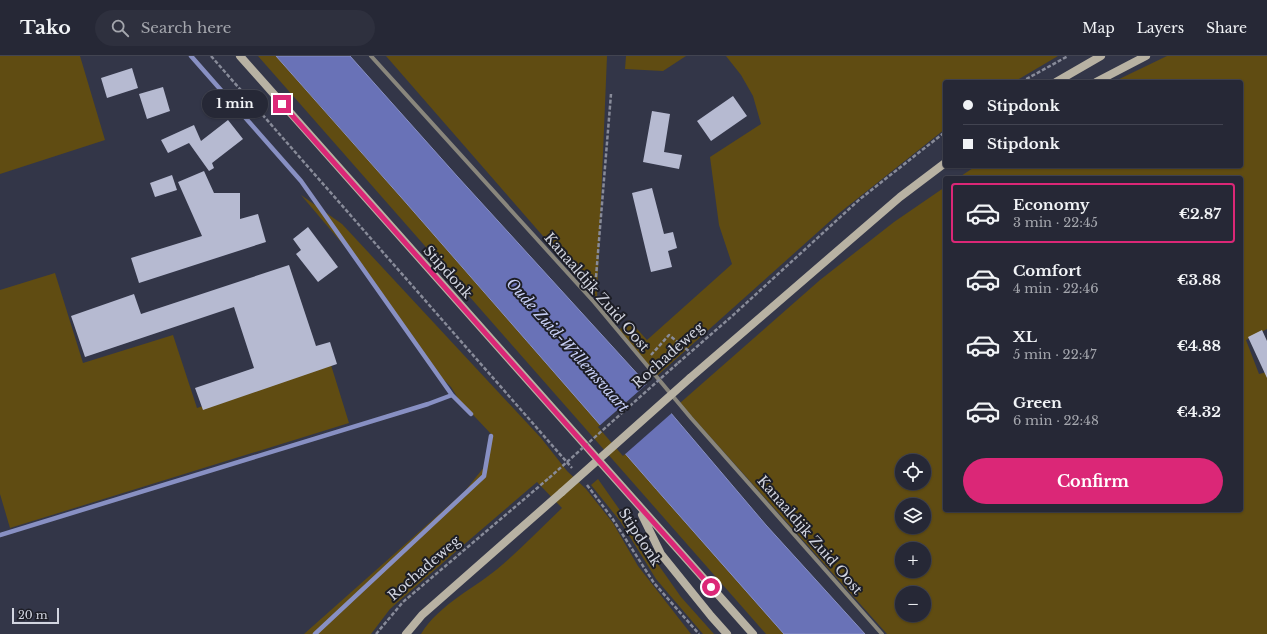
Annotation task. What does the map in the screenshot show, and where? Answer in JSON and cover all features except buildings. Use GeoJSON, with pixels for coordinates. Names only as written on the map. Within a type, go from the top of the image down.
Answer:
{"type":"FeatureCollection","features":[{"type":"Feature","properties":{"kind":"main road","name":"Stipdonk"},"geometry":{"type":"LineString","coordinates":[[240,56],[753,634]]}},
{"type":"Feature","properties":{"kind":"main road"},"geometry":{"type":"LineString","coordinates":[[1059,80],[1101,56]]}},
{"type":"Feature","properties":{"kind":"main road"},"geometry":{"type":"LineString","coordinates":[[1100,80],[1146,56]]}},
{"type":"Feature","properties":{"kind":"main road"},"geometry":{"type":"LineString","coordinates":[[406,634],[422,615],[690,378],[900,197],[943,165]]}},
{"type":"Feature","properties":{"kind":"main road","name":"Stipdonk"},"geometry":{"type":"LineString","coordinates":[[638,505],[661,554],[727,634]]}},
{"type":"Feature","properties":{"kind":"street","name":"Kanaaldijk Zuid Oost"},"geometry":{"type":"LineString","coordinates":[[371,56],[594,302],[644,362],[882,634]]}},
{"type":"Feature","properties":{"kind":"path"},"geometry":{"type":"LineString","coordinates":[[211,56],[576,473]]}},
{"type":"Feature","properties":{"kind":"path"},"geometry":{"type":"LineString","coordinates":[[1025,80],[1068,56]]}},
{"type":"Feature","properties":{"kind":"path"},"geometry":{"type":"LineString","coordinates":[[594,302],[611,94]]}},
{"type":"Feature","properties":{"kind":"path","name":"Rochadeweg"},"geometry":{"type":"LineString","coordinates":[[376,634],[404,602],[549,478],[678,364],[860,199],[943,134]]}},
{"type":"Feature","properties":{"kind":"path"},"geometry":{"type":"LineString","coordinates":[[644,362],[669,335],[690,352]]}},
{"type":"Feature","properties":{"kind":"path","name":"Stipdonk"},"geometry":{"type":"LineString","coordinates":[[587,485],[612,518],[654,583],[699,634]]}},
{"type":"Feature","properties":{"kind":"shaded area"},"geometry":{"type":"Polygon","coordinates":[[[0,56],[80,56],[105,140],[0,174],[0,56]]]}},
{"type":"Feature","properties":{"kind":"shaded area"},"geometry":{"type":"Polygon","coordinates":[[[258,56],[276,56],[784,634],[766,634],[258,56]]]}},
{"type":"Feature","properties":{"kind":"shaded area"},"geometry":{"type":"Polygon","coordinates":[[[386,56],[607,56],[597,298],[386,56]]]}},
{"type":"Feature","properties":{"kind":"shaded area"},"geometry":{"type":"Polygon","coordinates":[[[626,56],[686,56],[663,71],[625,69],[626,56]]]}},
{"type":"Feature","properties":{"kind":"shaded area"},"geometry":{"type":"Polygon","coordinates":[[[726,56],[1058,56],[1017,80],[943,80],[943,131],[838,214],[657,376],[618,331],[629,320],[647,340],[732,264],[719,225],[710,157],[761,124],[753,96],[741,75],[726,56]]]}},
{"type":"Feature","properties":{"kind":"shaded area"},"geometry":{"type":"Polygon","coordinates":[[[1167,56],[1267,56],[1267,329],[1246,340],[1259,374],[1267,372],[1267,634],[887,634],[680,403],[820,280],[894,222],[943,188],[943,512],[1243,512],[1243,176],[961,176],[973,168],[1243,168],[1243,80],[1117,80],[1167,56]]]}},
{"type":"Feature","properties":{"kind":"shaded area"},"geometry":{"type":"Polygon","coordinates":[[[301,195],[342,224],[541,438],[567,471],[586,489],[613,523],[638,566],[691,634],[421,634],[438,613],[502,565],[562,508],[537,482],[390,609],[371,634],[304,634],[464,492],[485,466],[493,436],[459,400],[451,387],[433,369],[372,284],[363,268],[301,195]]]}},
{"type":"Feature","properties":{"kind":"shaded area"},"geometry":{"type":"Polygon","coordinates":[[[55,273],[83,363],[173,335],[197,408],[331,365],[349,423],[10,528],[0,494],[0,290],[55,273]]]}},
{"type":"Feature","properties":{"kind":"shaded area"},"geometry":{"type":"Polygon","coordinates":[[[598,479],[681,597],[714,634],[703,634],[656,579],[620,521],[591,485],[598,479]]]}},
{"type":"Feature","properties":{"kind":"water","name":"Oude Zuid-Willemsvaart"},"geometry":{"type":"Polygon","coordinates":[[[276,56],[350,56],[642,379],[766,525],[865,634],[784,634],[276,56]]]}},
{"type":"Feature","properties":{"kind":"pier"},"geometry":{"type":"Polygon","coordinates":[[[648,383],[673,412],[623,456],[598,427],[648,383]]]}},
{"type":"Feature","properties":{"kind":"waterway"},"geometry":{"type":"LineString","coordinates":[[0,535],[428,404],[452,395],[301,181],[191,56]]}},
{"type":"Feature","properties":{"kind":"waterway"},"geometry":{"type":"LineString","coordinates":[[452,395],[471,414]]}},
{"type":"Feature","properties":{"kind":"waterway"},"geometry":{"type":"LineString","coordinates":[[315,634],[484,476],[491,436]]}},
{"type":"Feature","properties":{"kind":"route"},"geometry":{"type":"LineString","coordinates":[[282,104],[614,480],[711,587]]}}]}
